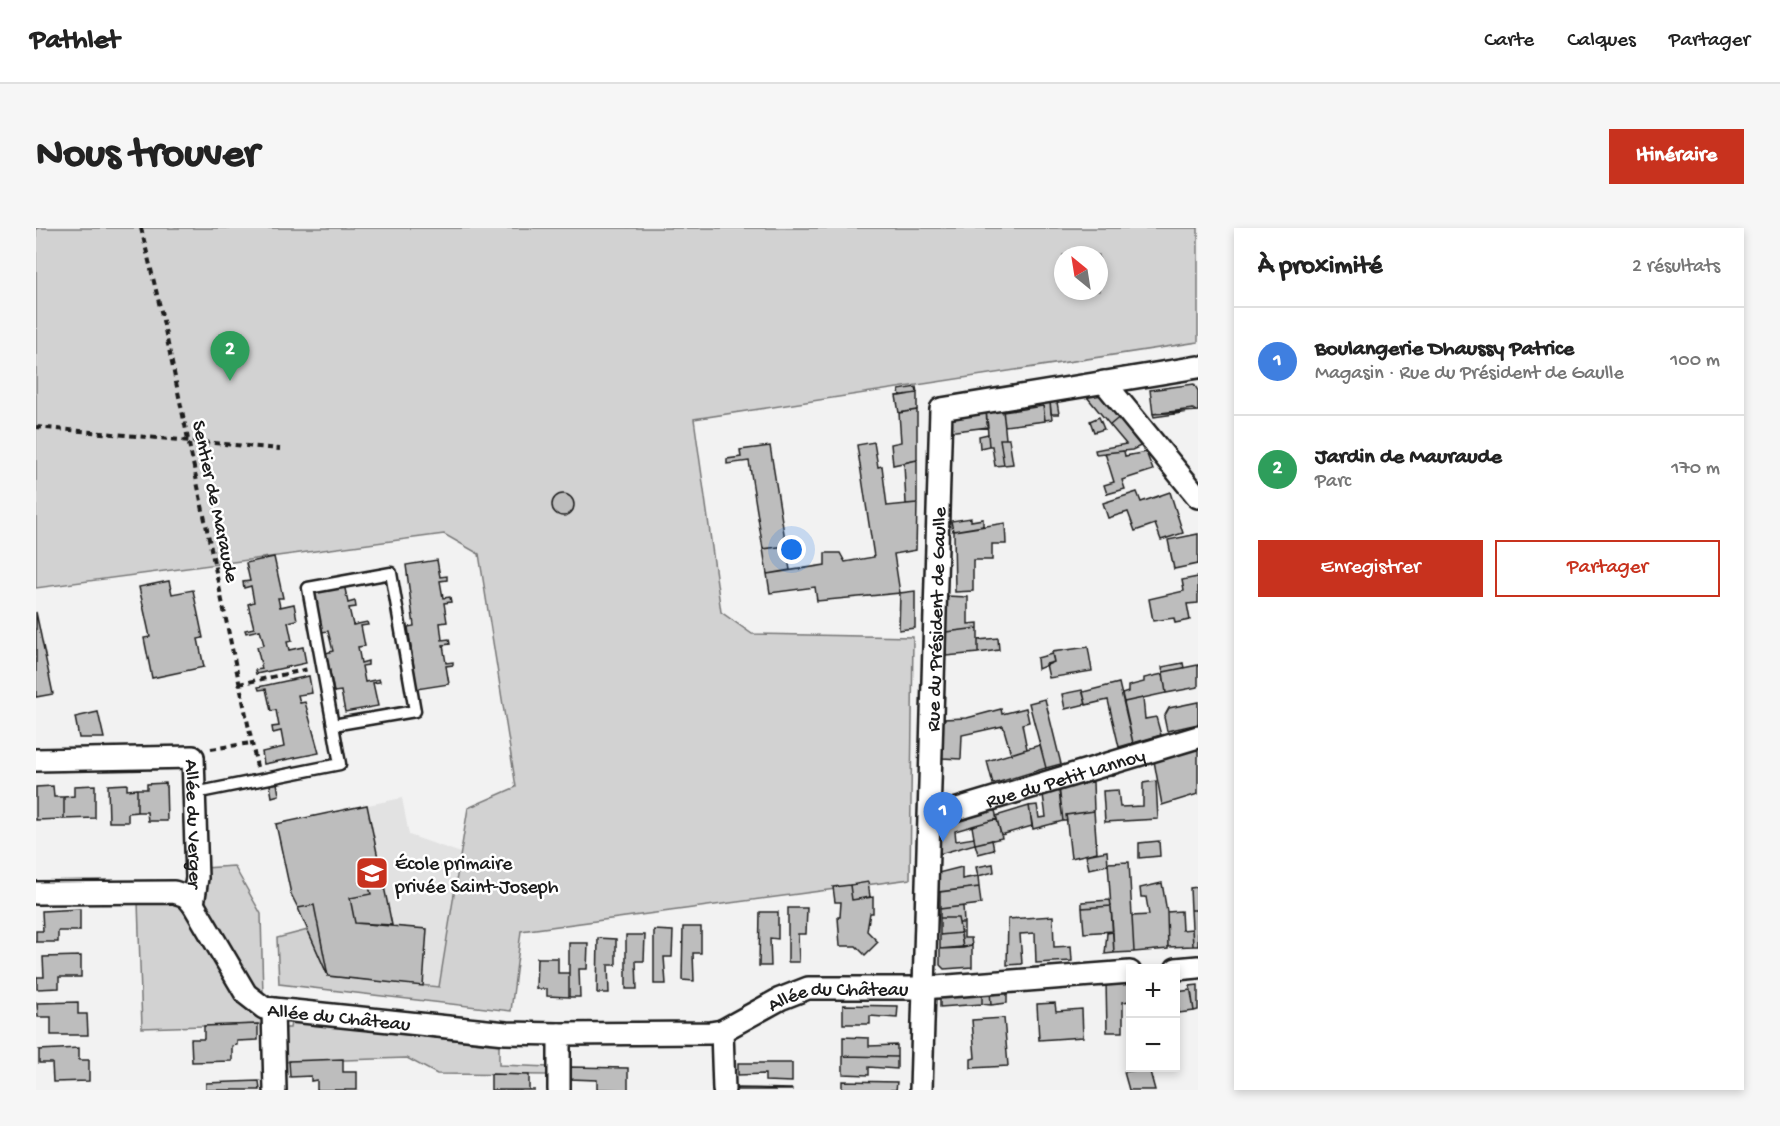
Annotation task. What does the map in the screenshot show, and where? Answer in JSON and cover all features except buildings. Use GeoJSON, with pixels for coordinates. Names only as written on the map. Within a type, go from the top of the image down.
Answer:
{"type":"FeatureCollection","features":[{"type":"Feature","properties":{"kind":"street","name":"Rue du Président de Gaulle"},"geometry":{"type":"LineString","coordinates":[[921,1090],[931,817],[941,409],[1198,367]]}},
{"type":"Feature","properties":{"kind":"street"},"geometry":{"type":"LineString","coordinates":[[1104,382],[1198,497]]}},
{"type":"Feature","properties":{"kind":"street","name":"Rue du Petit Lannoy"},"geometry":{"type":"LineString","coordinates":[[931,817],[1198,737]]}},
{"type":"Feature","properties":{"kind":"street","name":"Allée du Verger"},"geometry":{"type":"LineString","coordinates":[[36,760],[193,757],[197,878],[193,904]]}},
{"type":"Feature","properties":{"kind":"street"},"geometry":{"type":"LineString","coordinates":[[36,893],[178,892],[193,904]]}},
{"type":"Feature","properties":{"kind":"street","name":"Allée du Château"},"geometry":{"type":"LineString","coordinates":[[193,904],[246,994],[259,1005],[273,1009],[506,1033],[693,1035],[722,1031],[780,999],[808,988],[923,988],[1126,972]]}},
{"type":"Feature","properties":{"kind":"street"},"geometry":{"type":"LineString","coordinates":[[1180,969],[1198,967]]}},
{"type":"Feature","properties":{"kind":"street"},"geometry":{"type":"LineString","coordinates":[[273,1009],[275,1090]]}},
{"type":"Feature","properties":{"kind":"street"},"geometry":{"type":"LineString","coordinates":[[722,1031],[724,1090]]}},
{"type":"Feature","properties":{"kind":"street"},"geometry":{"type":"LineString","coordinates":[[559,1090],[560,1035]]}},
{"type":"Feature","properties":{"kind":"lane"},"geometry":{"type":"LineString","coordinates":[[195,793],[340,764],[308,588],[390,573],[415,711],[333,725]]}},
{"type":"Feature","properties":{"kind":"path","name":"Sentier de Maraude"},"geometry":{"type":"LineString","coordinates":[[141,228],[189,441],[260,780]]}},
{"type":"Feature","properties":{"kind":"path"},"geometry":{"type":"LineString","coordinates":[[36,427],[280,449]]}},
{"type":"Feature","properties":{"kind":"path"},"geometry":{"type":"LineString","coordinates":[[239,684],[322,667]]}},
{"type":"Feature","properties":{"kind":"path"},"geometry":{"type":"LineString","coordinates":[[193,757],[204,751],[251,743]]}},
{"type":"Feature","properties":{"kind":"shaded area"},"geometry":{"type":"Polygon","coordinates":[[[36,228],[1198,228],[1198,342],[694,419],[721,612],[752,634],[913,637],[910,879],[521,931],[511,1011],[279,984],[277,938],[308,930],[328,976],[439,987],[468,808],[516,787],[479,554],[444,534],[36,588],[36,228]]]}},
{"type":"Feature","properties":{"kind":"shaded area","name":"École primaire privée Saint-Joseph"},"geometry":{"type":"Polygon","coordinates":[[[402,798],[409,835],[461,853],[439,988],[328,976],[291,894],[276,824],[402,798]]]}},
{"type":"Feature","properties":{"kind":"shaded area"},"geometry":{"type":"Polygon","coordinates":[[[234,866],[261,914],[263,996],[255,990],[204,904],[204,868],[234,866]]]}},
{"type":"Feature","properties":{"kind":"shaded area"},"geometry":{"type":"Polygon","coordinates":[[[138,901],[172,901],[183,907],[237,999],[246,1008],[263,1015],[263,1024],[142,1028],[138,901]]]}},
{"type":"Feature","properties":{"kind":"shaded area"},"geometry":{"type":"Polygon","coordinates":[[[291,1022],[499,1045],[499,1065],[549,1067],[549,1075],[437,1074],[407,1058],[282,1062],[281,1028],[290,1028],[291,1022]]]}},
{"type":"Feature","properties":{"kind":"place","name":"Jardin de Mauraude"},"geometry":{"type":"Point","coordinates":[230,381]}},
{"type":"Feature","properties":{"kind":"place","name":"Boulangerie Dhaussy Patrice"},"geometry":{"type":"Point","coordinates":[943,842]}},
{"type":"Feature","properties":{"kind":"place","name":"École primaire privée Saint-Joseph"},"geometry":{"type":"Point","coordinates":[372,873]}}]}
